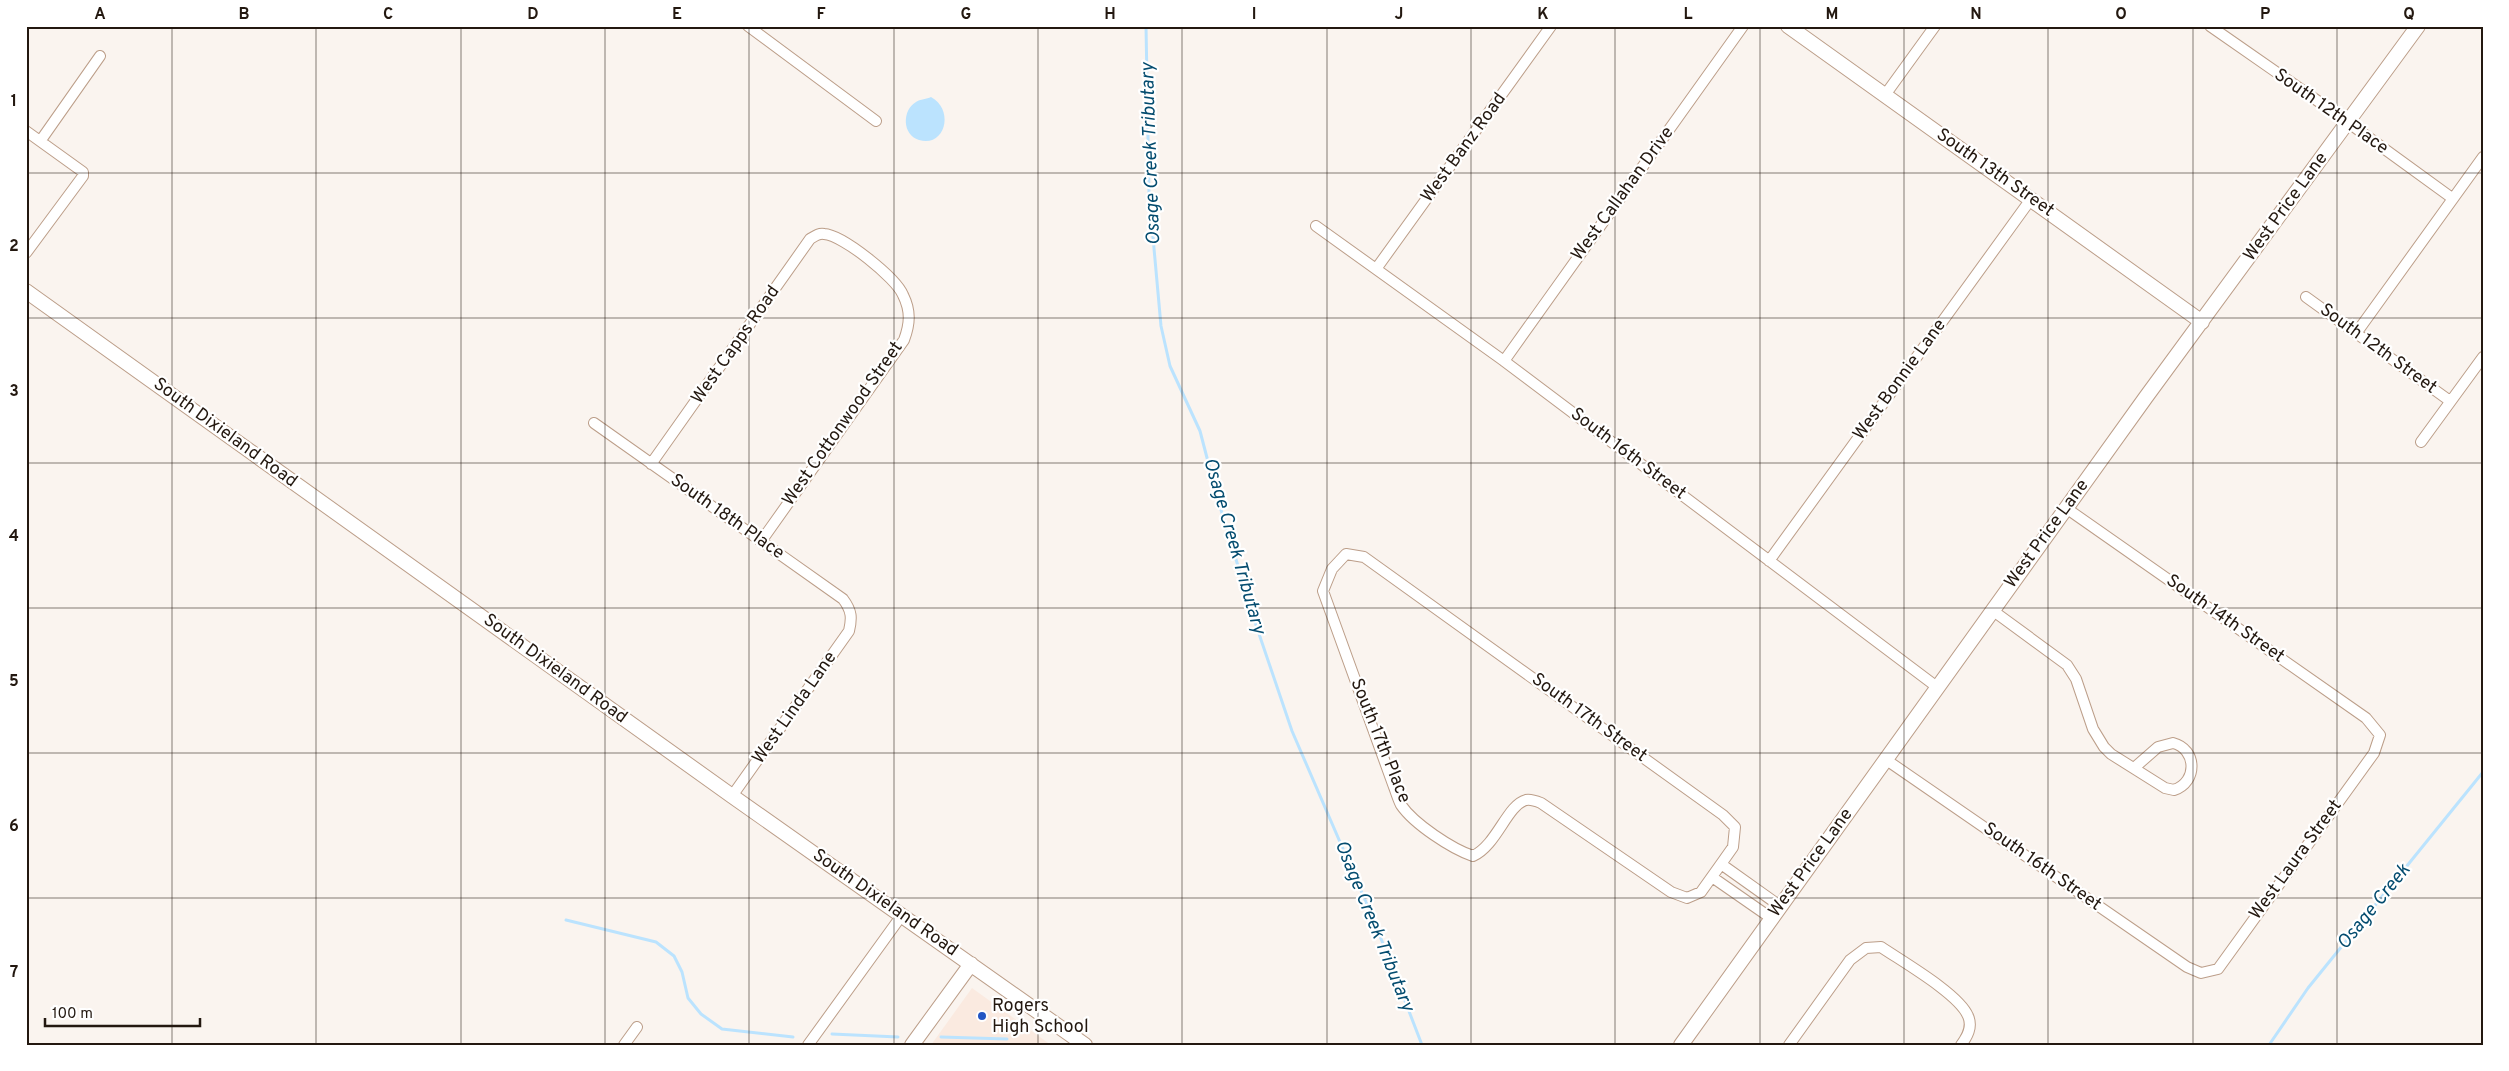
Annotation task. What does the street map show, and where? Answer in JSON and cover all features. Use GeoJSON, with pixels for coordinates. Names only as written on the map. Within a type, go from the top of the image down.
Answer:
{"type":"FeatureCollection","features":[{"type":"Feature","properties":{"kind":"street"},"geometry":{"type":"LineString","coordinates":[[748,26],[876,121]]}},
{"type":"Feature","properties":{"kind":"street","name":"West Banz Road"},"geometry":{"type":"LineString","coordinates":[[1376,269],[1552,26]]}},
{"type":"Feature","properties":{"kind":"street","name":"West Callahan Drive"},"geometry":{"type":"LineString","coordinates":[[1504,361],[1743,26]]}},
{"type":"Feature","properties":{"kind":"street","name":"South 13th Street"},"geometry":{"type":"LineString","coordinates":[[1788,26],[2202,322]]}},
{"type":"Feature","properties":{"kind":"street"},"geometry":{"type":"LineString","coordinates":[[1884,95],[1935,26]]}},
{"type":"Feature","properties":{"kind":"street","name":"South 12th Place"},"geometry":{"type":"LineString","coordinates":[[2210,26],[2452,198]]}},
{"type":"Feature","properties":{"kind":"street","name":"West Price Lane"},"geometry":{"type":"LineString","coordinates":[[1681,1045],[1992,610],[2418,26]]}},
{"type":"Feature","properties":{"kind":"street"},"geometry":{"type":"LineString","coordinates":[[41,140],[100,56]]}},
{"type":"Feature","properties":{"kind":"street"},"geometry":{"type":"LineString","coordinates":[[26,131],[83,172],[26,253]]}},
{"type":"Feature","properties":{"kind":"street"},"geometry":{"type":"LineString","coordinates":[[2356,332],[2483,157]]}},
{"type":"Feature","properties":{"kind":"street","name":"West Bonnie Lane"},"geometry":{"type":"LineString","coordinates":[[1769,561],[2031,199]]}},
{"type":"Feature","properties":{"kind":"street","name":"South 16th Street"},"geometry":{"type":"LineString","coordinates":[[1316,226],[1504,361],[1938,686]]}},
{"type":"Feature","properties":{"kind":"street","name":"West Capps Road"},"geometry":{"type":"LineString","coordinates":[[652,464],[810,239],[818,234],[825,234],[834,237],[848,246],[893,280],[907,303]]}},
{"type":"Feature","properties":{"kind":"street","name":"South Dixieland Road"},"geometry":{"type":"LineString","coordinates":[[26,291],[732,796],[1085,1045]]}},
{"type":"Feature","properties":{"kind":"street","name":"South 12th Street"},"geometry":{"type":"LineString","coordinates":[[2306,297],[2450,401]]}},
{"type":"Feature","properties":{"kind":"street","name":"West Cottonwood Street"},"geometry":{"type":"LineString","coordinates":[[762,540],[904,340],[910,320],[907,303]]}},
{"type":"Feature","properties":{"kind":"street"},"geometry":{"type":"LineString","coordinates":[[2421,442],[2483,357]]}},
{"type":"Feature","properties":{"kind":"street","name":"South 18th Place"},"geometry":{"type":"LineString","coordinates":[[594,422],[762,540],[843,600],[849,606],[852,618]]}},
{"type":"Feature","properties":{"kind":"street","name":"South 14th Street"},"geometry":{"type":"LineString","coordinates":[[2066,508],[2366,718],[2380,735]]}},
{"type":"Feature","properties":{"kind":"street","name":"South 17th Street"},"geometry":{"type":"LineString","coordinates":[[1346,554],[1364,557],[1723,814],[1735,827],[1733,847],[1721,864]]}},
{"type":"Feature","properties":{"kind":"street","name":"South 17th Place"},"geometry":{"type":"LineString","coordinates":[[1346,554],[1332,569],[1323,591],[1401,805],[1418,822],[1460,852],[1474,856],[1483,851],[1493,840],[1518,803],[1528,799],[1541,802],[1670,892],[1687,898],[1701,892],[1721,864]]}},
{"type":"Feature","properties":{"kind":"street"},"geometry":{"type":"LineString","coordinates":[[1992,610],[2067,665],[2076,679],[2089,721],[2097,737],[2111,754],[2165,788],[2174,790],[2186,782],[2192,769],[2192,762],[2184,749],[2173,743],[2158,747],[2134,768]]}},
{"type":"Feature","properties":{"kind":"street","name":"West Linda Lane"},"geometry":{"type":"LineString","coordinates":[[732,796],[849,631],[852,618]]}},
{"type":"Feature","properties":{"kind":"street","name":"West Laura Street"},"geometry":{"type":"LineString","coordinates":[[2201,973],[2218,969],[2374,753],[2380,735]]}},
{"type":"Feature","properties":{"kind":"street","name":"South 16th Street"},"geometry":{"type":"LineString","coordinates":[[1885,759],[2178,961],[2201,973]]}},
{"type":"Feature","properties":{"kind":"street"},"geometry":{"type":"LineString","coordinates":[[1721,864],[1780,906]]}},
{"type":"Feature","properties":{"kind":"street"},"geometry":{"type":"LineString","coordinates":[[1712,877],[1771,918]]}},
{"type":"Feature","properties":{"kind":"street"},"geometry":{"type":"LineString","coordinates":[[808,1045],[902,915]]}},
{"type":"Feature","properties":{"kind":"street"},"geometry":{"type":"LineString","coordinates":[[1789,1045],[1850,960],[1866,948],[1882,947],[1960,1002],[1969,1018],[1969,1034],[1961,1045]]}},
{"type":"Feature","properties":{"kind":"street"},"geometry":{"type":"LineString","coordinates":[[912,1045],[971,964]]}},
{"type":"Feature","properties":{"kind":"street"},"geometry":{"type":"LineString","coordinates":[[624,1045],[636,1027]]}},
{"type":"Feature","properties":{"kind":"shaded area","name":"Rogers High School"},"geometry":{"type":"Polygon","coordinates":[[[972,988],[1051,1045],[931,1045],[972,988]]]}},
{"type":"Feature","properties":{"kind":"water"},"geometry":{"type":"Polygon","coordinates":[[[931,97],[943,110],[944,126],[941,133],[935,138],[928,141],[919,140],[909,133],[906,116],[911,106],[916,102],[931,97]]]}},
{"type":"Feature","properties":{"kind":"waterway","name":"Osage Creek Tributary"},"geometry":{"type":"LineString","coordinates":[[1146,26],[1149,193],[1161,326],[1170,366],[1200,431],[1218,500],[1255,622],[1292,731],[1375,923],[1422,1045]]}},
{"type":"Feature","properties":{"kind":"waterway","name":"Osage Creek"},"geometry":{"type":"LineString","coordinates":[[2269,1045],[2308,988],[2483,772]]}},
{"type":"Feature","properties":{"kind":"waterway"},"geometry":{"type":"LineString","coordinates":[[566,920],[656,942],[674,956],[682,972],[688,998],[701,1014],[722,1029],[793,1037]]}},
{"type":"Feature","properties":{"kind":"waterway"},"geometry":{"type":"LineString","coordinates":[[832,1034],[898,1037]]}},
{"type":"Feature","properties":{"kind":"waterway"},"geometry":{"type":"LineString","coordinates":[[941,1037],[1007,1039]]}},
{"type":"Feature","properties":{"kind":"place","name":"Rogers High School"},"geometry":{"type":"Point","coordinates":[982,1016]}}]}
